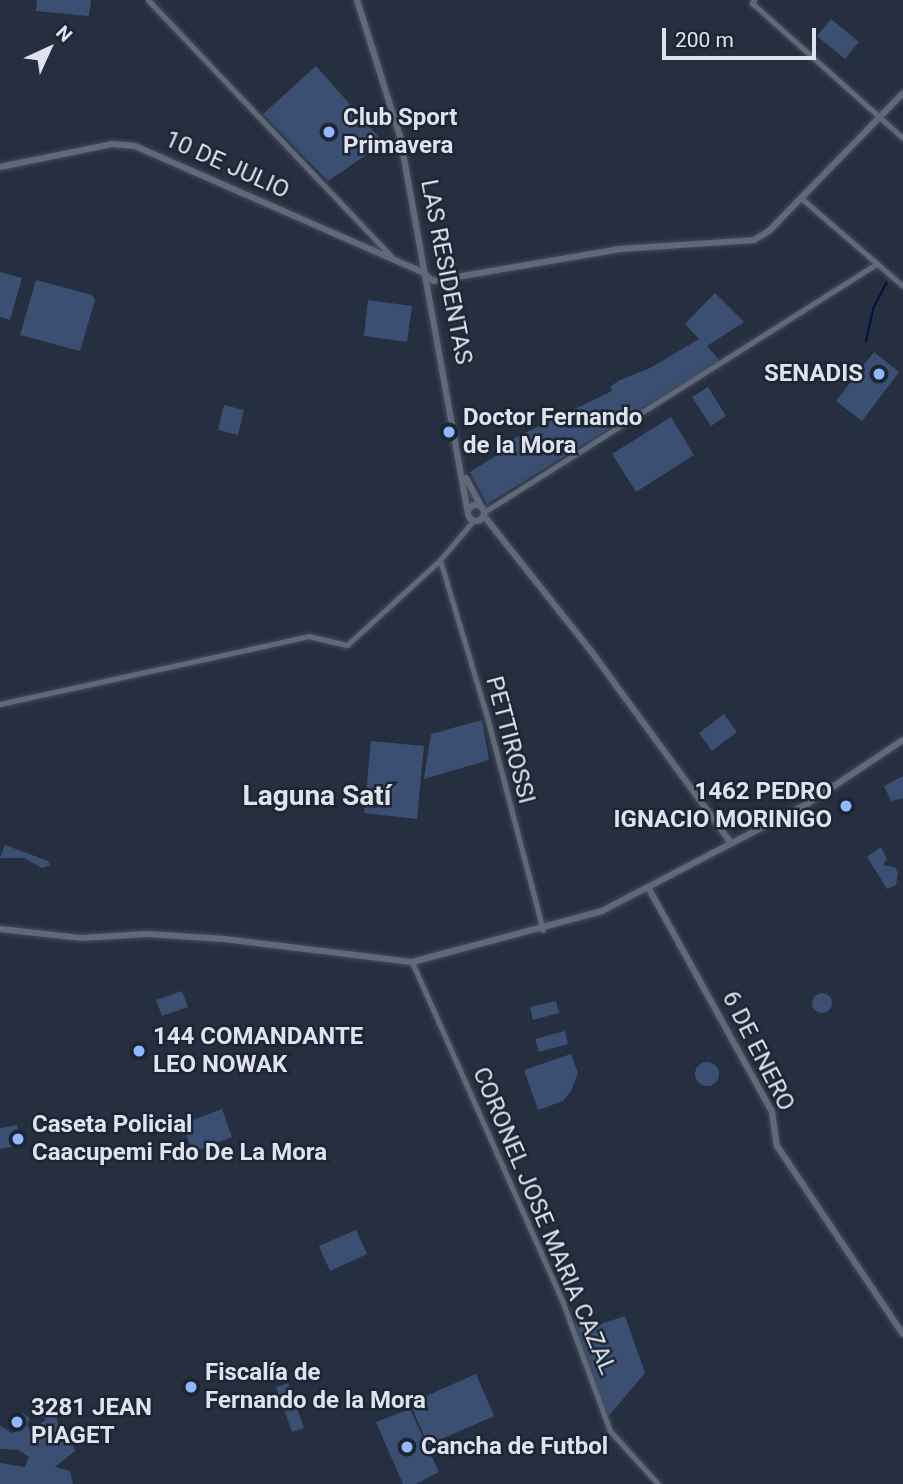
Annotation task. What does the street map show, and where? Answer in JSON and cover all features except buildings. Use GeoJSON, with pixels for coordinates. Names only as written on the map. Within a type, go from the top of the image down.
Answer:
{"type":"FeatureCollection","features":[{"type":"Feature","properties":{"kind":"main road","name":"LAS RESIDENTAS"},"geometry":{"type":"LineString","coordinates":[[358,0],[400,136],[464,473],[468,513]]}},
{"type":"Feature","properties":{"kind":"main road"},"geometry":{"type":"LineString","coordinates":[[428,278],[433,281],[634,248],[754,240],[801,198],[903,93]]}},
{"type":"Feature","properties":{"kind":"main road","name":"10 DE JULIO"},"geometry":{"type":"LineString","coordinates":[[0,167],[112,144],[135,146],[394,260],[428,278]]}},
{"type":"Feature","properties":{"kind":"main road","name":"LAS RESIDENTAS"},"geometry":{"type":"LineString","coordinates":[[464,473],[483,512],[592,651],[731,843]]}},
{"type":"Feature","properties":{"kind":"main road"},"geometry":{"type":"LineString","coordinates":[[472,506],[483,512],[473,521],[468,513],[472,506]]}},
{"type":"Feature","properties":{"kind":"main road"},"geometry":{"type":"LineString","coordinates":[[0,929],[81,938],[147,934],[224,939],[412,962],[590,917],[649,889],[829,791],[903,740]]}},
{"type":"Feature","properties":{"kind":"main road","name":"6 DE ENERO"},"geometry":{"type":"LineString","coordinates":[[649,889],[772,1112],[777,1146],[903,1334]]}},
{"type":"Feature","properties":{"kind":"street"},"geometry":{"type":"LineString","coordinates":[[148,0],[394,260]]}},
{"type":"Feature","properties":{"kind":"street"},"geometry":{"type":"LineString","coordinates":[[753,1],[903,138]]}},
{"type":"Feature","properties":{"kind":"street"},"geometry":{"type":"LineString","coordinates":[[801,198],[903,286]]}},
{"type":"Feature","properties":{"kind":"street"},"geometry":{"type":"LineString","coordinates":[[483,512],[877,264]]}},
{"type":"Feature","properties":{"kind":"street"},"geometry":{"type":"LineString","coordinates":[[0,704],[308,636],[347,645],[440,560],[473,521]]}},
{"type":"Feature","properties":{"kind":"street","name":"PETTIROSSI"},"geometry":{"type":"LineString","coordinates":[[440,560],[543,930]]}},
{"type":"Feature","properties":{"kind":"street","name":"CORONEL JOSE MARIA CAZAL"},"geometry":{"type":"LineString","coordinates":[[412,962],[562,1300],[610,1431],[658,1484]]}},
{"type":"Feature","properties":{"kind":"shaded area"},"geometry":{"type":"Polygon","coordinates":[[[37,0],[91,0],[89,16],[36,11],[37,0]]]}},
{"type":"Feature","properties":{"kind":"shaded area"},"geometry":{"type":"Polygon","coordinates":[[[831,19],[859,42],[845,59],[817,36],[831,19]]]}},
{"type":"Feature","properties":{"kind":"shaded area"},"geometry":{"type":"Polygon","coordinates":[[[316,66],[384,143],[328,181],[263,114],[316,66]]]}},
{"type":"Feature","properties":{"kind":"shaded area"},"geometry":{"type":"Polygon","coordinates":[[[0,272],[22,278],[10,320],[0,317],[0,272]]]}},
{"type":"Feature","properties":{"kind":"shaded area"},"geometry":{"type":"Polygon","coordinates":[[[36,280],[92,295],[95,300],[80,351],[20,335],[36,280]]]}},
{"type":"Feature","properties":{"kind":"shaded area"},"geometry":{"type":"Polygon","coordinates":[[[715,293],[744,322],[707,346],[720,361],[487,504],[470,472],[497,455],[494,448],[612,391],[611,386],[620,380],[650,368],[699,339],[685,324],[715,293]]]}},
{"type":"Feature","properties":{"kind":"shaded area"},"geometry":{"type":"Polygon","coordinates":[[[368,300],[412,306],[407,342],[364,336],[368,300]]]}},
{"type":"Feature","properties":{"kind":"shaded area"},"geometry":{"type":"Polygon","coordinates":[[[874,352],[899,372],[862,421],[836,401],[874,352]]]}},
{"type":"Feature","properties":{"kind":"shaded area"},"geometry":{"type":"Polygon","coordinates":[[[708,387],[726,416],[711,426],[692,397],[708,387]]]}},
{"type":"Feature","properties":{"kind":"shaded area"},"geometry":{"type":"Polygon","coordinates":[[[224,405],[244,410],[238,435],[218,430],[224,405]]]}},
{"type":"Feature","properties":{"kind":"shaded area"},"geometry":{"type":"Polygon","coordinates":[[[671,417],[694,455],[636,492],[612,454],[671,417]]]}},
{"type":"Feature","properties":{"kind":"shaded area"},"geometry":{"type":"Polygon","coordinates":[[[724,714],[737,732],[712,751],[699,733],[724,714]]]}},
{"type":"Feature","properties":{"kind":"shaded area"},"geometry":{"type":"Polygon","coordinates":[[[482,720],[489,760],[424,779],[431,734],[482,720]]]}},
{"type":"Feature","properties":{"kind":"shaded area"},"geometry":{"type":"Polygon","coordinates":[[[371,741],[424,746],[417,819],[364,813],[371,741]]]}},
{"type":"Feature","properties":{"kind":"shaded area"},"geometry":{"type":"Polygon","coordinates":[[[903,776],[903,798],[891,801],[884,786],[903,776]]]}},
{"type":"Feature","properties":{"kind":"shaded area"},"geometry":{"type":"Polygon","coordinates":[[[5,845],[48,861],[50,865],[42,868],[24,858],[0,858],[5,845]]]}},
{"type":"Feature","properties":{"kind":"shaded area"},"geometry":{"type":"Polygon","coordinates":[[[881,847],[887,859],[883,865],[895,867],[898,873],[896,885],[887,889],[867,857],[881,847]]]}},
{"type":"Feature","properties":{"kind":"shaded area"},"geometry":{"type":"Polygon","coordinates":[[[182,991],[188,1007],[162,1016],[156,1000],[182,991]]]}},
{"type":"Feature","properties":{"kind":"shaded area"},"geometry":{"type":"Polygon","coordinates":[[[822,993],[829,996],[832,1003],[829,1010],[822,1013],[815,1010],[812,1003],[815,996],[822,993]]]}},
{"type":"Feature","properties":{"kind":"shaded area"},"geometry":{"type":"Polygon","coordinates":[[[556,1001],[559,1013],[533,1020],[530,1007],[556,1001]]]}},
{"type":"Feature","properties":{"kind":"shaded area"},"geometry":{"type":"Polygon","coordinates":[[[565,1031],[568,1044],[539,1052],[535,1039],[565,1031]]]}},
{"type":"Feature","properties":{"kind":"shaded area"},"geometry":{"type":"Polygon","coordinates":[[[571,1054],[578,1073],[571,1091],[563,1101],[538,1110],[524,1070],[571,1054]]]}},
{"type":"Feature","properties":{"kind":"shaded area"},"geometry":{"type":"Polygon","coordinates":[[[707,1062],[716,1065],[719,1074],[716,1083],[707,1086],[698,1083],[695,1074],[698,1065],[707,1062]]]}},
{"type":"Feature","properties":{"kind":"shaded area"},"geometry":{"type":"Polygon","coordinates":[[[222,1109],[232,1137],[193,1152],[182,1124],[222,1109]]]}},
{"type":"Feature","properties":{"kind":"shaded area"},"geometry":{"type":"Polygon","coordinates":[[[17,1125],[21,1145],[0,1149],[0,1128],[17,1125]]]}},
{"type":"Feature","properties":{"kind":"shaded area"},"geometry":{"type":"Polygon","coordinates":[[[356,1230],[367,1254],[330,1271],[319,1246],[356,1230]]]}},
{"type":"Feature","properties":{"kind":"shaded area"},"geometry":{"type":"Polygon","coordinates":[[[584,1316],[589,1328],[625,1316],[645,1373],[607,1418],[577,1333],[575,1320],[584,1316]]]}},
{"type":"Feature","properties":{"kind":"shaded area"},"geometry":{"type":"Polygon","coordinates":[[[476,1374],[494,1416],[428,1445],[410,1403],[476,1374]]]}},
{"type":"Feature","properties":{"kind":"shaded area"},"geometry":{"type":"Polygon","coordinates":[[[288,1383],[304,1428],[292,1432],[276,1387],[288,1383]]]}},
{"type":"Feature","properties":{"kind":"shaded area"},"geometry":{"type":"Polygon","coordinates":[[[34,1408],[57,1418],[60,1442],[70,1443],[65,1433],[71,1439],[75,1451],[55,1467],[70,1471],[73,1484],[0,1484],[0,1463],[25,1467],[29,1457],[18,1450],[0,1449],[0,1426],[12,1433],[20,1430],[19,1415],[22,1413],[30,1418],[27,1425],[33,1436],[49,1436],[39,1425],[46,1419],[32,1413],[34,1408]]]}},
{"type":"Feature","properties":{"kind":"shaded area","name":"Cancha de Futbol"},"geometry":{"type":"Polygon","coordinates":[[[410,1409],[439,1472],[416,1484],[403,1484],[376,1422],[410,1409]]]}},
{"type":"Feature","properties":{"kind":"waterway"},"geometry":{"type":"LineString","coordinates":[[866,342],[873,309],[887,282]]}},
{"type":"Feature","properties":{"kind":"place","name":"Club Sport Primavera"},"geometry":{"type":"Point","coordinates":[329,132]}},
{"type":"Feature","properties":{"kind":"place","name":"SENADIS"},"geometry":{"type":"Point","coordinates":[879,374]}},
{"type":"Feature","properties":{"kind":"place","name":"Doctor Fernando de la Mora"},"geometry":{"type":"Point","coordinates":[449,432]}},
{"type":"Feature","properties":{"kind":"place","name":"1462 PEDRO IGNACIO MORINIGO"},"geometry":{"type":"Point","coordinates":[846,806]}},
{"type":"Feature","properties":{"kind":"place","name":"144 COMANDANTE LEO NOWAK"},"geometry":{"type":"Point","coordinates":[139,1051]}},
{"type":"Feature","properties":{"kind":"place","name":"Caseta Policial Caacupemi Fdo De La Mora"},"geometry":{"type":"Point","coordinates":[18,1139]}},
{"type":"Feature","properties":{"kind":"place","name":"Fiscalía de Fernando de la Mora"},"geometry":{"type":"Point","coordinates":[191,1387]}},
{"type":"Feature","properties":{"kind":"place","name":"3281 JEAN PIAGET"},"geometry":{"type":"Point","coordinates":[17,1422]}},
{"type":"Feature","properties":{"kind":"place","name":"Cancha de Futbol"},"geometry":{"type":"Point","coordinates":[407,1447]}},
{"type":"Feature","properties":{"kind":"district","name":"Laguna Satí"},"geometry":{"type":"Point","coordinates":[317,796]}}]}
